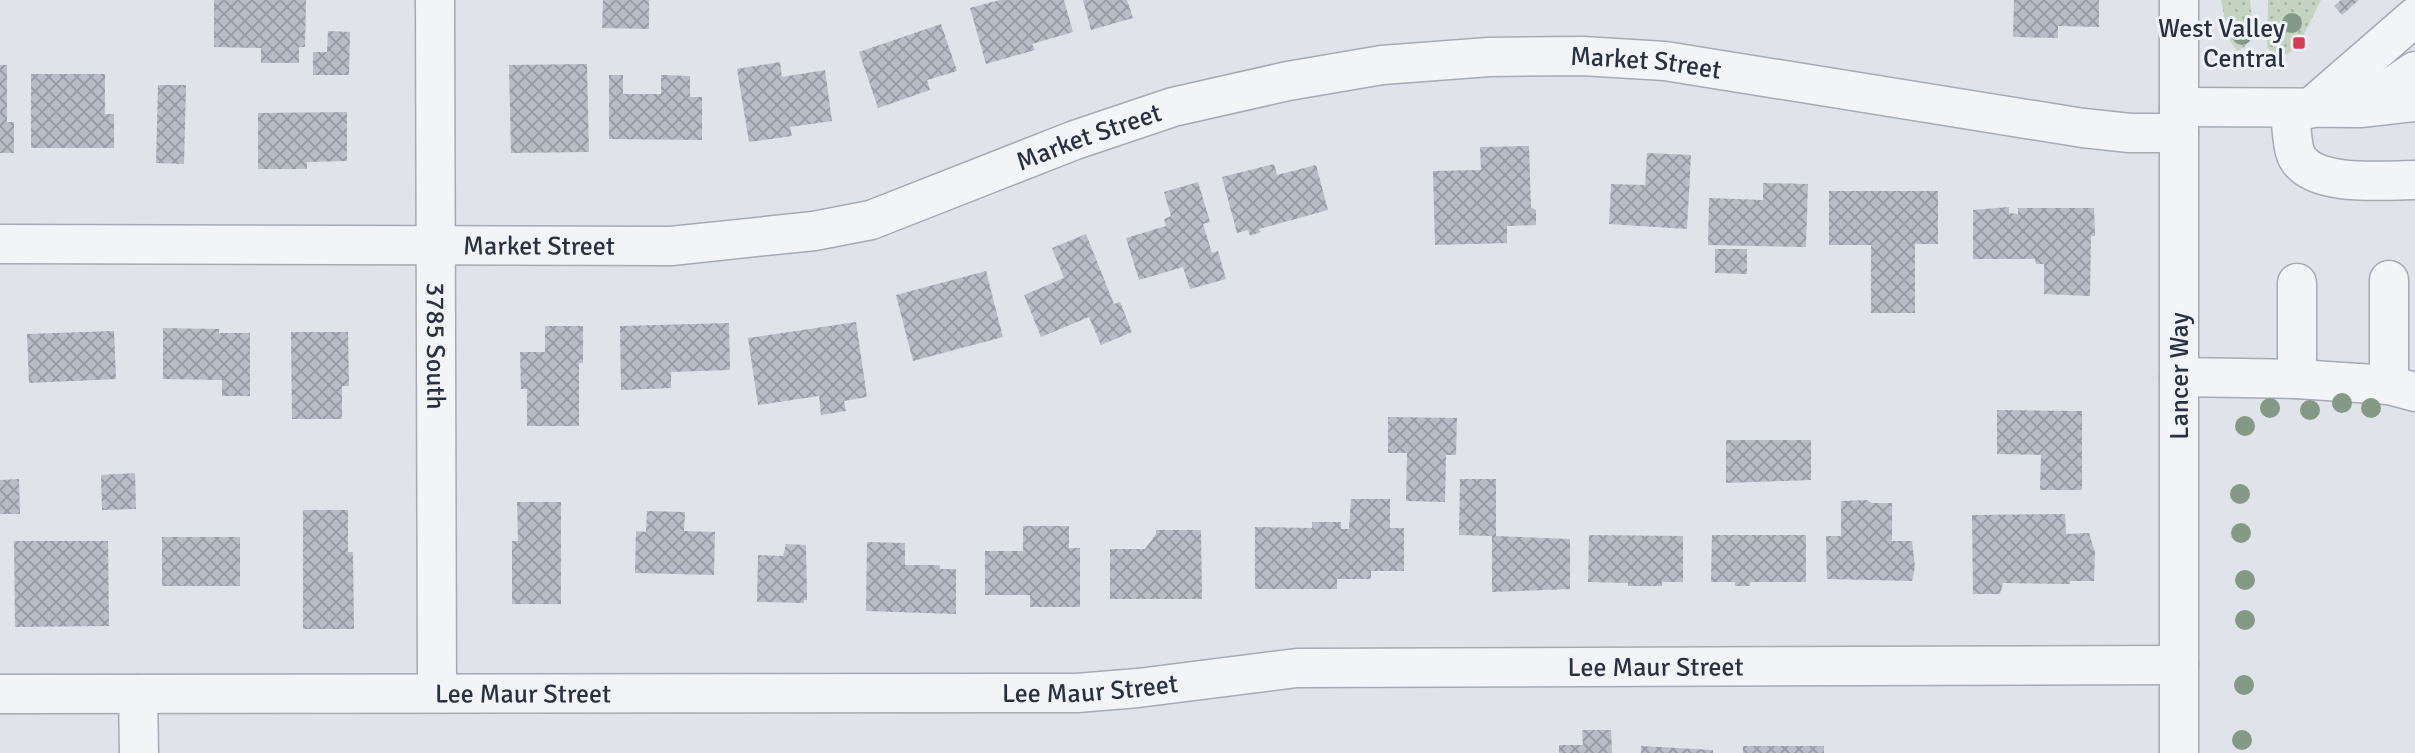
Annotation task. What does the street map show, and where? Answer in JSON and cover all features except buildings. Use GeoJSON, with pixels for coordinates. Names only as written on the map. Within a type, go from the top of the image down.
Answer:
{"type":"FeatureCollection","features":[{"type":"Feature","properties":{"kind":"street","name":"3785 South"},"geometry":{"type":"LineString","coordinates":[[435,0],[437,693]]}},
{"type":"Feature","properties":{"kind":"street","name":"Lancer Way"},"geometry":{"type":"LineString","coordinates":[[2179,0],[2179,753]]}},
{"type":"Feature","properties":{"kind":"street"},"geometry":{"type":"LineString","coordinates":[[2415,17],[2299,109],[2297,157],[2310,170],[2337,180],[2415,180]]}},
{"type":"Feature","properties":{"kind":"street","name":"Market Street"},"geometry":{"type":"LineString","coordinates":[[0,244],[671,246],[814,231],[871,220],[1075,140],[1173,107],[1381,65],[1476,58],[1582,56],[1665,61],[2083,128],[2130,132],[2179,120],[2415,102]]}},
{"type":"Feature","properties":{"kind":"street"},"geometry":{"type":"LineString","coordinates":[[2360,108],[2415,71]]}},
{"type":"Feature","properties":{"kind":"street"},"geometry":{"type":"LineString","coordinates":[[2179,377],[2297,379],[2402,388],[2389,281]]}},
{"type":"Feature","properties":{"kind":"street"},"geometry":{"type":"LineString","coordinates":[[2297,283],[2297,379]]}},
{"type":"Feature","properties":{"kind":"street","name":"Lee Maur Street"},"geometry":{"type":"LineString","coordinates":[[0,694],[1077,693],[1284,669],[1317,668],[2179,665]]}},
{"type":"Feature","properties":{"kind":"street"},"geometry":{"type":"LineString","coordinates":[[138,694],[139,753]]}},
{"type":"Feature","properties":{"kind":"green space"},"geometry":{"type":"Polygon","coordinates":[[[2221,0],[2250,0],[2253,30],[2245,47],[2237,51],[2229,39],[2221,0]]]}},
{"type":"Feature","properties":{"kind":"green space"},"geometry":{"type":"Polygon","coordinates":[[[2268,0],[2321,0],[2298,46],[2288,54],[2277,57],[2267,47],[2268,0]]]}},
{"type":"Feature","properties":{"kind":"place","name":"West Valley Central"},"geometry":{"type":"Point","coordinates":[2299,43]}}]}
